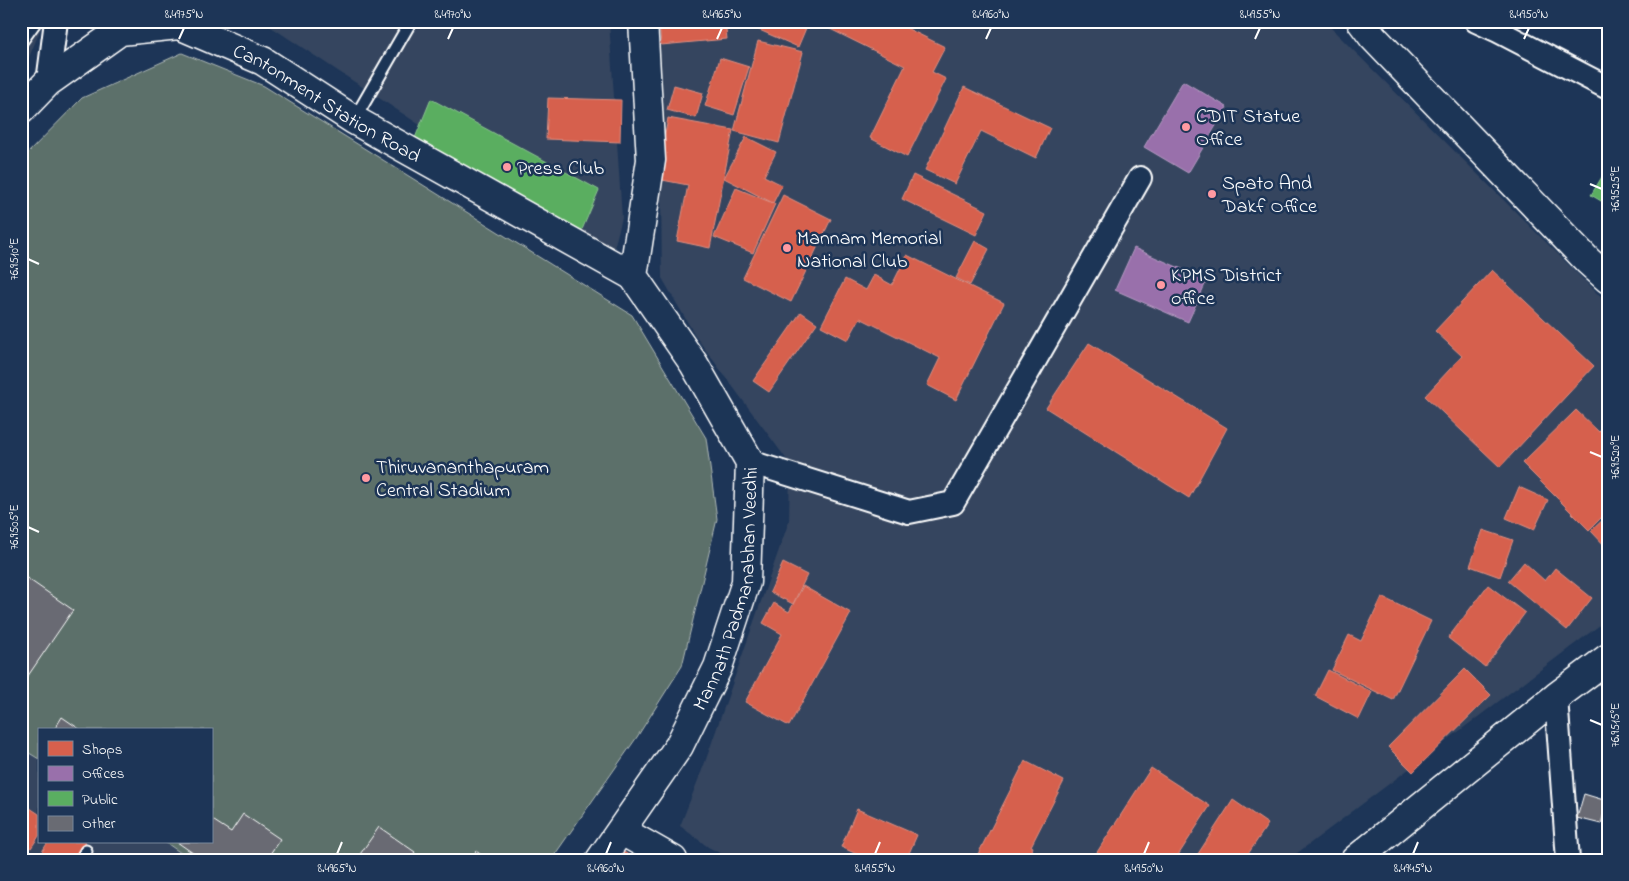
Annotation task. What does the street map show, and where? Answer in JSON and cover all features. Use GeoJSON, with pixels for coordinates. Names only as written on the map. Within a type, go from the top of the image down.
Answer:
{"type":"FeatureCollection","features":[{"type":"Feature","properties":{"kind":"street"},"geometry":{"type":"LineString","coordinates":[[48,82],[56,21]]}},
{"type":"Feature","properties":{"kind":"street"},"geometry":{"type":"LineString","coordinates":[[633,276],[651,160],[643,21]]}},
{"type":"Feature","properties":{"kind":"street"},"geometry":{"type":"LineString","coordinates":[[1361,21],[1373,37],[1588,262],[1608,279]]}},
{"type":"Feature","properties":{"kind":"street"},"geometry":{"type":"LineString","coordinates":[[1476,21],[1502,26],[1608,88]]}},
{"type":"Feature","properties":{"kind":"street","name":"Cantonment Station Road"},"geometry":{"type":"LineString","coordinates":[[21,110],[48,82],[120,31],[179,25],[264,61],[354,120],[633,276]]}},
{"type":"Feature","properties":{"kind":"street"},"geometry":{"type":"LineString","coordinates":[[750,462],[909,512],[953,503],[1140,178]]}},
{"type":"Feature","properties":{"kind":"street","name":"Mannath Padmanabhan Veedhi"},"geometry":{"type":"LineString","coordinates":[[600,860],[622,831],[679,746],[718,667],[746,582],[750,462],[694,364],[633,276]]}},
{"type":"Feature","properties":{"kind":"street"},"geometry":{"type":"LineString","coordinates":[[1354,860],[1556,697],[1608,658]]}},
{"type":"Feature","properties":{"kind":"street"},"geometry":{"type":"LineString","coordinates":[[1556,697],[1568,860]]}},
{"type":"Feature","properties":{"kind":"street"},"geometry":{"type":"LineString","coordinates":[[622,831],[674,860]]}},
{"type":"Feature","properties":{"kind":"lane"},"geometry":{"type":"LineString","coordinates":[[21,42],[36,21]]}},
{"type":"Feature","properties":{"kind":"lane"},"geometry":{"type":"LineString","coordinates":[[354,120],[411,21]]}},
{"type":"Feature","properties":{"kind":"shaded area"},"geometry":{"type":"Polygon","coordinates":[[[21,21],[44,21],[27,62],[21,69],[21,21]]]}},
{"type":"Feature","properties":{"kind":"shaded area"},"geometry":{"type":"Polygon","coordinates":[[[262,21],[609,21],[622,218],[613,252],[262,21]]]}},
{"type":"Feature","properties":{"kind":"shaded area"},"geometry":{"type":"Polygon","coordinates":[[[659,21],[1324,21],[1608,304],[1608,619],[1288,860],[734,860],[708,847],[680,826],[704,765],[789,521],[790,464],[696,337],[662,278],[659,21]]]}},
{"type":"Feature","properties":{"kind":"shaded area"},"geometry":{"type":"Polygon","coordinates":[[[21,748],[38,758],[38,844],[168,844],[191,860],[21,860],[21,748]]]}},
{"type":"Feature","properties":{"kind":"green space","name":"Thiruvananthapuram Central Stadium"},"geometry":{"type":"Polygon","coordinates":[[[182,53],[264,86],[632,315],[706,438],[717,519],[682,666],[637,737],[551,860],[191,860],[168,844],[212,844],[212,728],[38,728],[38,758],[21,748],[21,160],[82,98],[182,53]]]}},
{"type":"Feature","properties":{"kind":"building: Shops"},"geometry":{"type":"Polygon","coordinates":[[[659,21],[725,21],[727,39],[661,45],[659,21]]]}},
{"type":"Feature","properties":{"kind":"building: Shops"},"geometry":{"type":"Polygon","coordinates":[[[739,21],[809,21],[798,47],[739,21]]]}},
{"type":"Feature","properties":{"kind":"building: Shops"},"geometry":{"type":"Polygon","coordinates":[[[821,21],[892,21],[945,47],[932,72],[946,79],[907,157],[870,138],[905,66],[820,24],[821,21]]]}},
{"type":"Feature","properties":{"kind":"building: Shops"},"geometry":{"type":"Polygon","coordinates":[[[758,41],[803,52],[779,143],[734,131],[758,41]]]}},
{"type":"Feature","properties":{"kind":"building: Shops"},"geometry":{"type":"Polygon","coordinates":[[[720,58],[749,67],[734,115],[705,106],[720,58]]]}},
{"type":"Feature","properties":{"kind":"building: Shops"},"geometry":{"type":"Polygon","coordinates":[[[674,85],[703,93],[696,118],[667,110],[674,85]]]}},
{"type":"Feature","properties":{"kind":"building: Shops"},"geometry":{"type":"Polygon","coordinates":[[[964,87],[1050,128],[1036,158],[981,131],[955,184],[925,170],[964,87]]]}},
{"type":"Feature","properties":{"kind":"building: Shops"},"geometry":{"type":"Polygon","coordinates":[[[548,98],[621,100],[620,142],[546,139],[548,98]]]}},
{"type":"Feature","properties":{"kind":"building: Shops"},"geometry":{"type":"Polygon","coordinates":[[[668,118],[733,130],[710,248],[677,241],[688,185],[657,179],[668,118]]]}},
{"type":"Feature","properties":{"kind":"building: Shops"},"geometry":{"type":"Polygon","coordinates":[[[746,137],[776,152],[764,176],[782,185],[773,203],[724,178],[746,137]]]}},
{"type":"Feature","properties":{"kind":"building: Shops"},"geometry":{"type":"Polygon","coordinates":[[[913,175],[987,211],[976,235],[902,199],[913,175]]]}},
{"type":"Feature","properties":{"kind":"building: Shops"},"geometry":{"type":"Polygon","coordinates":[[[736,188],[775,204],[753,253],[714,237],[736,188]]]}},
{"type":"Feature","properties":{"kind":"building: Shops","name":"Mannam Memorial National Club"},"geometry":{"type":"Polygon","coordinates":[[[783,195],[831,219],[791,302],[743,278],[783,195]]]}},
{"type":"Feature","properties":{"kind":"building: Shops"},"geometry":{"type":"Polygon","coordinates":[[[975,241],[989,249],[970,285],[956,278],[975,241]]]}},
{"type":"Feature","properties":{"kind":"building: Shops"},"geometry":{"type":"Polygon","coordinates":[[[907,255],[1004,303],[956,400],[927,385],[940,358],[860,318],[848,340],[821,326],[845,279],[866,290],[874,275],[892,285],[907,255]]]}},
{"type":"Feature","properties":{"kind":"building: Shops"},"geometry":{"type":"Polygon","coordinates":[[[1492,270],[1594,366],[1500,467],[1425,396],[1462,356],[1435,331],[1492,270]]]}},
{"type":"Feature","properties":{"kind":"building: Shops"},"geometry":{"type":"Polygon","coordinates":[[[801,312],[817,323],[769,392],[753,381],[801,312]]]}},
{"type":"Feature","properties":{"kind":"building: Shops"},"geometry":{"type":"Polygon","coordinates":[[[1089,343],[1227,428],[1189,498],[1046,408],[1089,343]]]}},
{"type":"Feature","properties":{"kind":"building: Shops"},"geometry":{"type":"Polygon","coordinates":[[[1576,410],[1599,432],[1608,423],[1608,511],[1589,530],[1522,463],[1576,410]]]}},
{"type":"Feature","properties":{"kind":"building: Shops"},"geometry":{"type":"Polygon","coordinates":[[[1519,487],[1548,500],[1534,530],[1506,518],[1519,487]]]}},
{"type":"Feature","properties":{"kind":"building: Shops"},"geometry":{"type":"Polygon","coordinates":[[[1608,515],[1608,549],[1591,531],[1608,515]]]}},
{"type":"Feature","properties":{"kind":"building: Shops"},"geometry":{"type":"Polygon","coordinates":[[[1483,530],[1513,540],[1500,577],[1470,566],[1483,530]]]}},
{"type":"Feature","properties":{"kind":"building: Shops"},"geometry":{"type":"Polygon","coordinates":[[[1524,562],[1545,581],[1555,568],[1592,598],[1567,630],[1508,581],[1524,562]]]}},
{"type":"Feature","properties":{"kind":"building: Shops"},"geometry":{"type":"Polygon","coordinates":[[[783,563],[807,575],[793,604],[770,592],[783,563]]]}},
{"type":"Feature","properties":{"kind":"building: Shops"},"geometry":{"type":"Polygon","coordinates":[[[1488,585],[1525,613],[1485,667],[1448,638],[1488,585]]]}},
{"type":"Feature","properties":{"kind":"building: Shops"},"geometry":{"type":"Polygon","coordinates":[[[803,586],[851,613],[789,726],[745,702],[782,634],[763,623],[774,603],[789,612],[803,586]]]}},
{"type":"Feature","properties":{"kind":"building: Shops"},"geometry":{"type":"Polygon","coordinates":[[[1382,597],[1431,621],[1393,700],[1332,670],[1349,635],[1361,641],[1382,597]]]}},
{"type":"Feature","properties":{"kind":"building: Shops"},"geometry":{"type":"Polygon","coordinates":[[[1465,669],[1491,695],[1413,772],[1388,747],[1465,669]]]}},
{"type":"Feature","properties":{"kind":"building: Shops"},"geometry":{"type":"Polygon","coordinates":[[[1328,670],[1372,692],[1359,719],[1315,696],[1328,670]]]}},
{"type":"Feature","properties":{"kind":"building: Shops"},"geometry":{"type":"Polygon","coordinates":[[[1025,761],[1064,781],[1031,846],[1033,847],[1027,860],[975,860],[1025,761]]]}},
{"type":"Feature","properties":{"kind":"building: Shops"},"geometry":{"type":"Polygon","coordinates":[[[1151,768],[1210,806],[1175,860],[1092,860],[1151,768]]]}},
{"type":"Feature","properties":{"kind":"building: Shops"},"geometry":{"type":"Polygon","coordinates":[[[1233,800],[1268,824],[1244,860],[1194,860],[1233,800]]]}},
{"type":"Feature","properties":{"kind":"building: Shops"},"geometry":{"type":"Polygon","coordinates":[[[21,802],[38,813],[38,838],[31,848],[21,842],[21,802]]]}},
{"type":"Feature","properties":{"kind":"building: Shops"},"geometry":{"type":"Polygon","coordinates":[[[857,809],[917,835],[906,860],[870,860],[841,847],[857,809]]]}},
{"type":"Feature","properties":{"kind":"building: Shops"},"geometry":{"type":"Polygon","coordinates":[[[47,844],[85,844],[75,860],[37,860],[47,844]]]}},
{"type":"Feature","properties":{"kind":"building: Shops"},"geometry":{"type":"Polygon","coordinates":[[[624,852],[636,860],[619,860],[624,852]]]}},
{"type":"Feature","properties":{"kind":"building: Offices","name":"CDIT Statue Office"},"geometry":{"type":"Polygon","coordinates":[[[1183,81],[1227,107],[1188,173],[1144,147],[1183,81]]]}},
{"type":"Feature","properties":{"kind":"building: Offices","name":"KPMS District office"},"geometry":{"type":"Polygon","coordinates":[[[1134,248],[1207,280],[1188,322],[1115,290],[1134,248]]]}},
{"type":"Feature","properties":{"kind":"building: Public","name":"Press Club"},"geometry":{"type":"Polygon","coordinates":[[[431,99],[599,190],[581,232],[413,143],[431,99]]]}},
{"type":"Feature","properties":{"kind":"building: Public"},"geometry":{"type":"Polygon","coordinates":[[[1608,167],[1608,205],[1591,195],[1608,167]]]}},
{"type":"Feature","properties":{"kind":"building: Other"},"geometry":{"type":"Polygon","coordinates":[[[21,574],[73,610],[21,686],[21,574]]]}},
{"type":"Feature","properties":{"kind":"building: Other"},"geometry":{"type":"Polygon","coordinates":[[[62,717],[78,728],[55,728],[62,717]]]}},
{"type":"Feature","properties":{"kind":"building: Other"},"geometry":{"type":"Polygon","coordinates":[[[1584,794],[1607,801],[1601,824],[1577,818],[1584,794]]]}},
{"type":"Feature","properties":{"kind":"building: Other"},"geometry":{"type":"Polygon","coordinates":[[[243,814],[280,839],[268,857],[272,860],[203,860],[180,844],[212,844],[212,820],[231,832],[243,814]]]}},
{"type":"Feature","properties":{"kind":"building: Other"},"geometry":{"type":"Polygon","coordinates":[[[379,827],[415,852],[410,860],[356,860],[379,827]]]}},
{"type":"Feature","properties":{"kind":"building: Other"},"geometry":{"type":"Polygon","coordinates":[[[476,851],[488,860],[470,860],[476,851]]]}},
{"type":"Feature","properties":{"kind":"building: Other"},"geometry":{"type":"Polygon","coordinates":[[[345,854],[354,860],[341,860],[345,854]]]}},
{"type":"Feature","properties":{"kind":"place","name":"CDIT Statue Office"},"geometry":{"type":"Point","coordinates":[1186,127]}},
{"type":"Feature","properties":{"kind":"place","name":"Press Club"},"geometry":{"type":"Point","coordinates":[507,167]}},
{"type":"Feature","properties":{"kind":"place","name":"Spato And Dakf Office"},"geometry":{"type":"Point","coordinates":[1212,194]}},
{"type":"Feature","properties":{"kind":"place","name":"Mannam Memorial National Club"},"geometry":{"type":"Point","coordinates":[787,248]}},
{"type":"Feature","properties":{"kind":"place","name":"KPMS District office"},"geometry":{"type":"Point","coordinates":[1161,285]}},
{"type":"Feature","properties":{"kind":"place","name":"Thiruvananthapuram Central Stadium"},"geometry":{"type":"Point","coordinates":[366,478]}}]}
